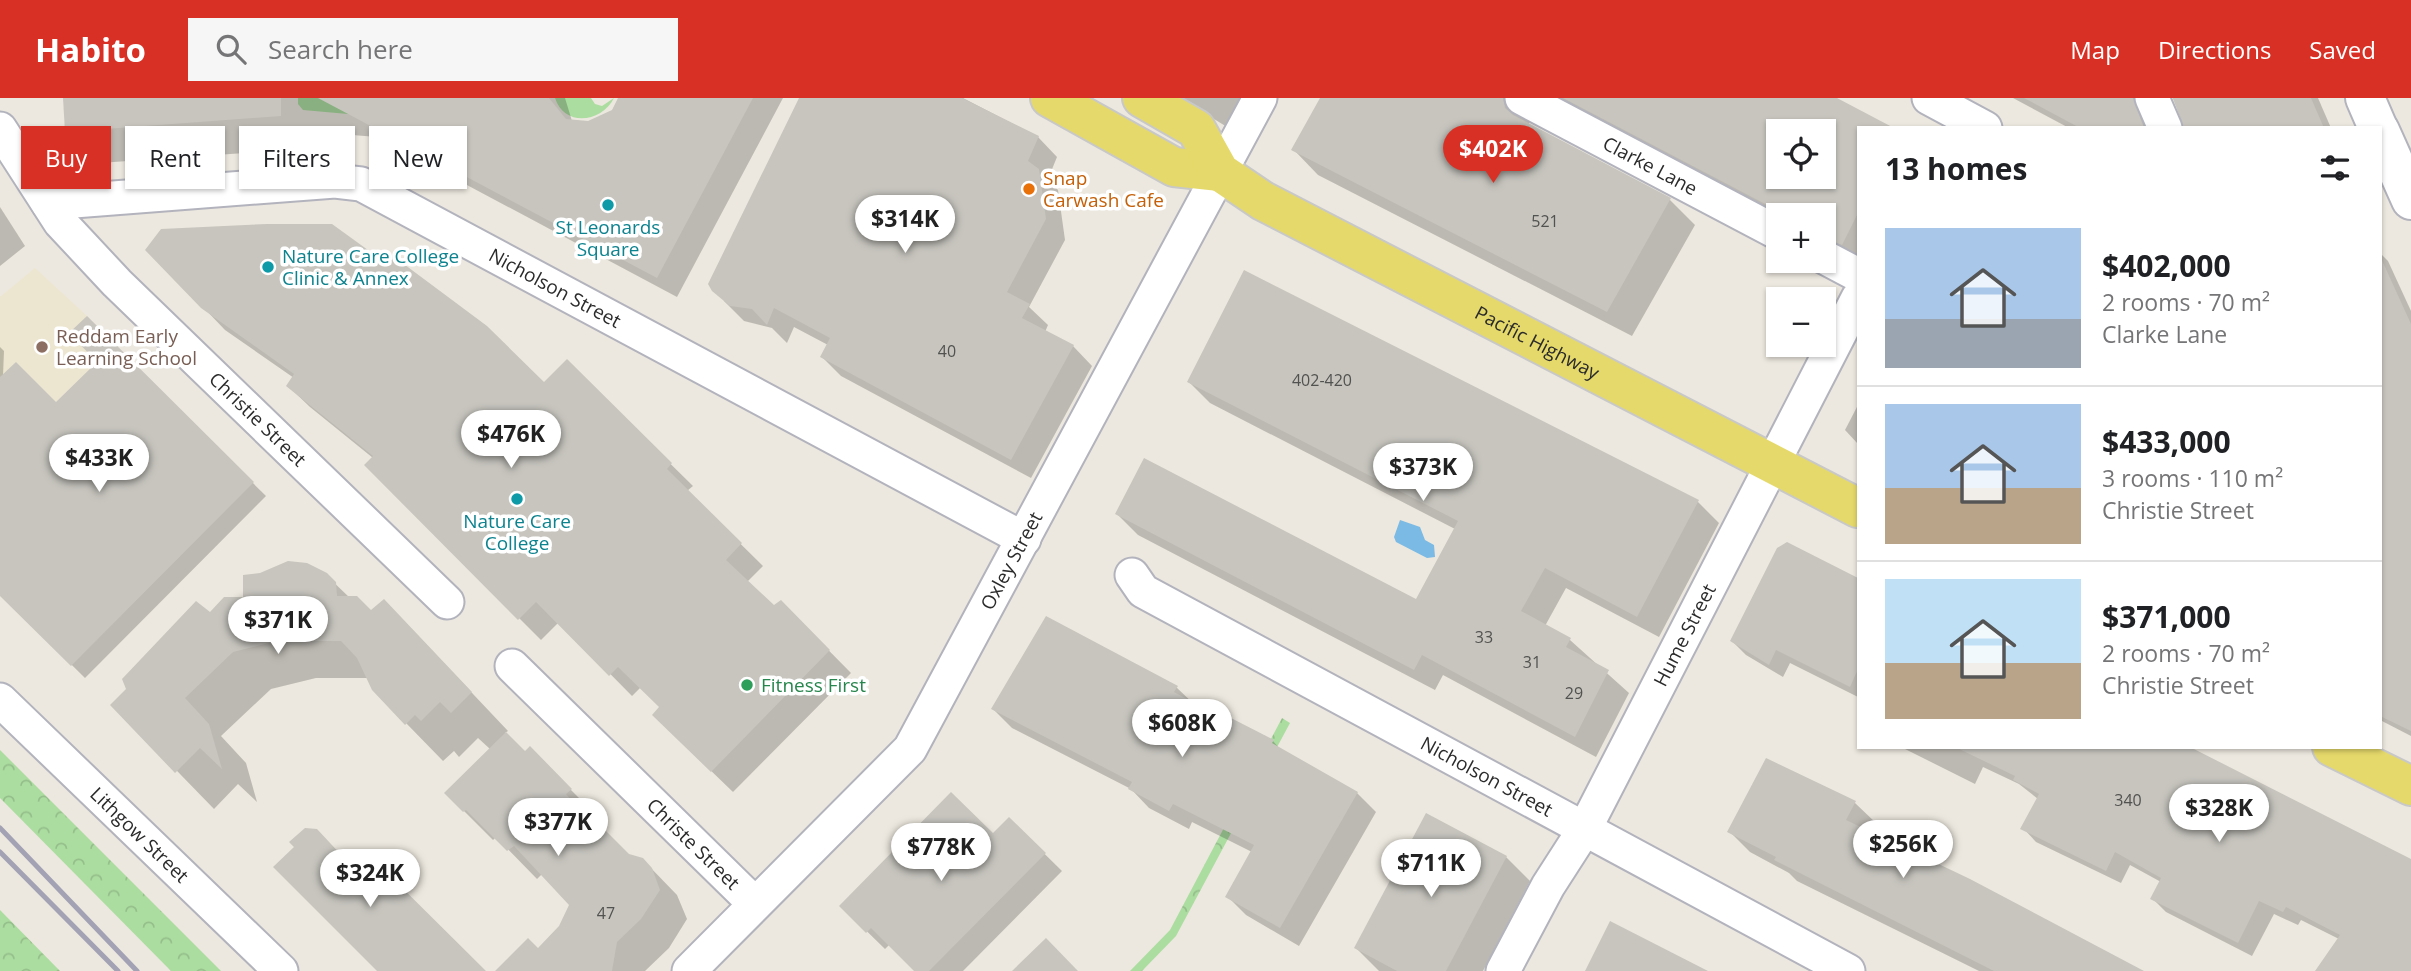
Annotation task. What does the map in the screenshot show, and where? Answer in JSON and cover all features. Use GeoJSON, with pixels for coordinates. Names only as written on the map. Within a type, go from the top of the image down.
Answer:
{"type":"FeatureCollection","features":[{"type":"Feature","properties":{"kind":"main road","name":"Pacific Highway"},"geometry":{"type":"LineString","coordinates":[[1050,98],[1174,167],[1220,172]]}},
{"type":"Feature","properties":{"kind":"main road","name":"Pacific Highway"},"geometry":{"type":"LineString","coordinates":[[1142,98],[1196,129],[1220,172],[1263,201],[1363,255],[1857,508]]}},
{"type":"Feature","properties":{"kind":"main road"},"geometry":{"type":"LineString","coordinates":[[2336,749],[2411,786]]}},
{"type":"Feature","properties":{"kind":"street","name":"Oxley Street"},"geometry":{"type":"LineString","coordinates":[[689,971],[909,749],[1260,98]]}},
{"type":"Feature","properties":{"kind":"street","name":"Clarke Lane"},"geometry":{"type":"LineString","coordinates":[[1522,98],[1766,227]]}},
{"type":"Feature","properties":{"kind":"street"},"geometry":{"type":"LineString","coordinates":[[2152,98],[2164,126]]}},
{"type":"Feature","properties":{"kind":"street"},"geometry":{"type":"LineString","coordinates":[[2365,98],[2377,126]]}},
{"type":"Feature","properties":{"kind":"street"},"geometry":{"type":"LineString","coordinates":[[1946,109],[1981,126]]}},
{"type":"Feature","properties":{"kind":"street","name":"Christie Street"},"geometry":{"type":"LineString","coordinates":[[0,129],[60,222],[117,283],[446,602]]}},
{"type":"Feature","properties":{"kind":"street"},"geometry":{"type":"LineString","coordinates":[[2382,140],[2398,192]]}},
{"type":"Feature","properties":{"kind":"street","name":"Nicholson Street"},"geometry":{"type":"LineString","coordinates":[[48,203],[335,181],[360,184],[1024,539]]}},
{"type":"Feature","properties":{"kind":"street"},"geometry":{"type":"LineString","coordinates":[[1836,263],[1857,274]]}},
{"type":"Feature","properties":{"kind":"street","name":"Hume Street"},"geometry":{"type":"LineString","coordinates":[[1503,971],[1548,886],[1584,830],[1770,464],[1857,300]]}},
{"type":"Feature","properties":{"kind":"street","name":"Nicholson Street"},"geometry":{"type":"LineString","coordinates":[[1132,575],[1143,591],[1848,971]]}},
{"type":"Feature","properties":{"kind":"street","name":"Christe Street"},"geometry":{"type":"LineString","coordinates":[[512,666],[755,904]]}},
{"type":"Feature","properties":{"kind":"street","name":"Lithgow Street"},"geometry":{"type":"LineString","coordinates":[[0,700],[281,971]]}},
{"type":"Feature","properties":{"kind":"shaded area","name":"Reddam Early Learning School"},"geometry":{"type":"Polygon","coordinates":[[[35,268],[87,316],[97,362],[56,402],[16,362],[0,377],[0,297],[35,268]]]}},
{"type":"Feature","properties":{"kind":"green space"},"geometry":{"type":"Polygon","coordinates":[[[298,98],[331,98],[359,115],[303,110],[298,104],[298,98]]]}},
{"type":"Feature","properties":{"kind":"green space"},"geometry":{"type":"Polygon","coordinates":[[[555,98],[591,98],[595,104],[602,106],[614,98],[601,112],[575,118],[560,108],[555,98]]]}},
{"type":"Feature","properties":{"kind":"green space"},"geometry":{"type":"Polygon","coordinates":[[[1282,718],[1290,723],[1176,936],[1142,971],[1130,971],[1170,930],[1282,718]]]}},
{"type":"Feature","properties":{"kind":"green space"},"geometry":{"type":"Polygon","coordinates":[[[0,750],[221,971],[171,971],[0,798],[0,750]]]}},
{"type":"Feature","properties":{"kind":"green space"},"geometry":{"type":"Polygon","coordinates":[[[0,910],[60,971],[0,971],[0,910]]]}},
{"type":"Feature","properties":{"kind":"water"},"geometry":{"type":"Polygon","coordinates":[[[1400,520],[1420,527],[1425,540],[1434,545],[1435,557],[1427,558],[1396,542],[1394,537],[1400,520]]]}},
{"type":"Feature","properties":{"kind":"building"},"geometry":{"type":"Polygon","coordinates":[[[63,98],[281,98],[281,116],[111,129],[111,126],[65,126],[63,98]]]}},
{"type":"Feature","properties":{"kind":"building","name":"St Leonards Square"},"geometry":{"type":"Polygon","coordinates":[[[318,98],[549,98],[566,119],[588,121],[612,110],[618,98],[753,98],[657,278],[467,177],[467,126],[371,126],[318,98]]]}},
{"type":"Feature","properties":{"kind":"building"},"geometry":{"type":"Polygon","coordinates":[[[799,98],[962,98],[1039,136],[1028,161],[1039,169],[1046,219],[1007,292],[1030,304],[1022,318],[1074,345],[1011,460],[820,357],[830,338],[774,308],[767,325],[752,309],[730,306],[712,291],[708,284],[799,98]]]}},
{"type":"Feature","properties":{"kind":"building"},"geometry":{"type":"Polygon","coordinates":[[[1320,98],[1503,98],[1505,108],[1513,115],[1671,198],[1607,312],[1291,150],[1320,98]]]}},
{"type":"Feature","properties":{"kind":"building"},"geometry":{"type":"Polygon","coordinates":[[[1563,98],[1837,98],[1890,126],[1857,126],[1857,215],[1842,245],[1836,243],[1836,203],[1766,205],[1563,98]]]}},
{"type":"Feature","properties":{"kind":"building"},"geometry":{"type":"Polygon","coordinates":[[[2024,98],[2133,98],[2143,126],[2076,126],[2024,98]]]}},
{"type":"Feature","properties":{"kind":"building"},"geometry":{"type":"Polygon","coordinates":[[[2173,98],[2311,98],[2323,126],[2183,126],[2173,98]]]}},
{"type":"Feature","properties":{"kind":"building"},"geometry":{"type":"Polygon","coordinates":[[[332,224],[379,258],[385,250],[487,326],[544,382],[567,359],[672,463],[667,469],[742,543],[726,560],[774,605],[781,600],[830,650],[711,772],[652,715],[659,707],[618,667],[609,676],[536,602],[518,620],[364,465],[373,456],[286,386],[294,374],[201,308],[145,250],[161,229],[332,224]]]}},
{"type":"Feature","properties":{"kind":"building"},"geometry":{"type":"Polygon","coordinates":[[[2382,260],[2411,324],[2411,731],[2382,717],[2382,260]]]}},
{"type":"Feature","properties":{"kind":"building"},"geometry":{"type":"Polygon","coordinates":[[[1244,270],[1699,500],[1637,617],[1545,568],[1521,611],[1571,638],[1566,647],[1609,670],[1575,737],[1422,655],[1414,670],[1115,514],[1144,458],[1416,599],[1458,521],[1187,382],[1244,270]]]}},
{"type":"Feature","properties":{"kind":"building"},"geometry":{"type":"Polygon","coordinates":[[[87,316],[254,482],[71,666],[0,596],[0,377],[16,362],[56,402],[97,362],[69,333],[87,316]]]}},
{"type":"Feature","properties":{"kind":"building"},"geometry":{"type":"Polygon","coordinates":[[[1787,542],[1857,577],[1857,671],[1850,687],[1776,650],[1769,665],[1730,641],[1777,548],[1787,542]]]}},
{"type":"Feature","properties":{"kind":"building"},"geometry":{"type":"Polygon","coordinates":[[[288,561],[307,563],[327,573],[336,582],[337,596],[357,596],[371,610],[384,599],[472,692],[451,713],[440,702],[421,721],[415,715],[405,725],[372,690],[357,658],[341,641],[277,641],[233,652],[185,698],[209,724],[222,769],[200,748],[175,773],[110,705],[126,689],[122,679],[196,601],[210,612],[224,597],[243,597],[243,575],[260,573],[288,561]]]}},
{"type":"Feature","properties":{"kind":"building"},"geometry":{"type":"Polygon","coordinates":[[[1046,616],[1178,686],[1174,692],[1229,722],[1231,718],[1274,740],[1272,743],[1358,792],[1280,928],[1225,897],[1254,845],[1173,804],[1169,811],[1128,789],[1132,782],[991,709],[1046,616]]]}},
{"type":"Feature","properties":{"kind":"building"},"geometry":{"type":"Polygon","coordinates":[[[506,732],[525,751],[530,746],[572,789],[566,794],[598,832],[603,828],[629,854],[643,858],[652,868],[660,890],[641,919],[617,942],[612,971],[495,971],[528,938],[538,948],[559,926],[569,905],[514,846],[507,851],[466,810],[463,812],[444,793],[506,732]]]}},
{"type":"Feature","properties":{"kind":"building"},"geometry":{"type":"Polygon","coordinates":[[[1959,749],[2194,749],[2411,859],[2411,971],[2315,971],[2340,935],[2286,907],[2283,912],[2259,901],[2238,943],[2150,899],[2161,878],[2115,852],[2106,871],[2020,829],[2039,794],[2013,780],[2015,776],[1959,749]]]}},
{"type":"Feature","properties":{"kind":"building"},"geometry":{"type":"Polygon","coordinates":[[[1766,758],[1856,801],[1846,820],[1970,879],[2144,971],[1994,971],[1774,860],[1776,857],[1727,832],[1766,758]]]}},
{"type":"Feature","properties":{"kind":"building"},"geometry":{"type":"Polygon","coordinates":[[[951,792],[993,833],[1009,817],[1046,853],[929,971],[914,971],[871,928],[866,933],[839,906],[951,792]]]}},
{"type":"Feature","properties":{"kind":"building"},"geometry":{"type":"Polygon","coordinates":[[[1426,813],[1507,856],[1446,971],[1397,971],[1354,948],[1426,813]]]}},
{"type":"Feature","properties":{"kind":"building"},"geometry":{"type":"Polygon","coordinates":[[[305,828],[317,829],[344,858],[350,854],[358,862],[367,853],[486,971],[377,971],[273,867],[294,847],[289,842],[305,828]]]}},
{"type":"Feature","properties":{"kind":"building"},"geometry":{"type":"Polygon","coordinates":[[[1610,921],[1708,971],[1585,971],[1610,921]]]}},
{"type":"Feature","properties":{"kind":"building"},"geometry":{"type":"Polygon","coordinates":[[[1046,938],[1078,971],[1012,971],[1046,938]]]}},
{"type":"Feature","properties":{"kind":"railway"},"geometry":{"type":"LineString","coordinates":[[0,828],[137,971]]}},
{"type":"Feature","properties":{"kind":"railway"},"geometry":{"type":"LineString","coordinates":[[0,852],[118,971]]}},
{"type":"Feature","properties":{"kind":"place","name":"Snap Carwash Cafe"},"geometry":{"type":"Point","coordinates":[1029,189]}},
{"type":"Feature","properties":{"kind":"place","name":"St Leonards Square"},"geometry":{"type":"Point","coordinates":[608,205]}},
{"type":"Feature","properties":{"kind":"place","name":"Nature Care College Clinic & Annex"},"geometry":{"type":"Point","coordinates":[268,267]}},
{"type":"Feature","properties":{"kind":"place","name":"Reddam Early Learning School"},"geometry":{"type":"Point","coordinates":[42,347]}},
{"type":"Feature","properties":{"kind":"place","name":"Nature Care College"},"geometry":{"type":"Point","coordinates":[517,499]}},
{"type":"Feature","properties":{"kind":"place","name":"Fitness First"},"geometry":{"type":"Point","coordinates":[747,685]}}]}
